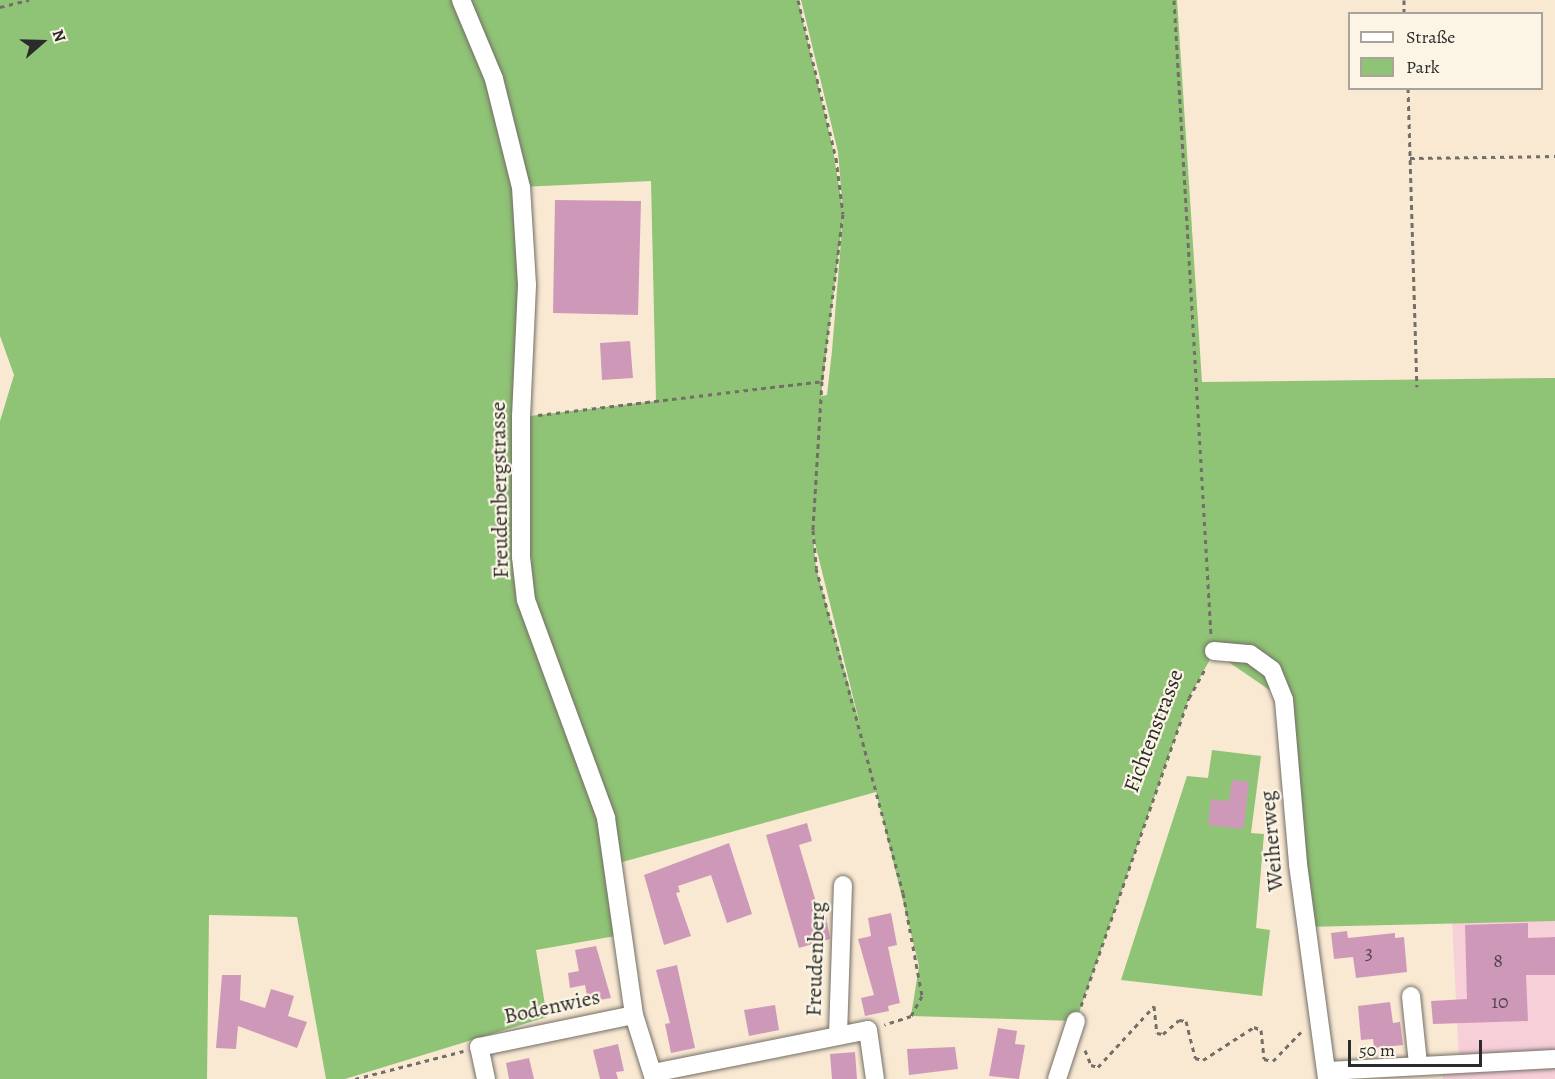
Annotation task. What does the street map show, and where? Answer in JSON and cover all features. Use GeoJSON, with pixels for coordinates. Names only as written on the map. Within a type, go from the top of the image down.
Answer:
{"type":"FeatureCollection","features":[{"type":"Feature","properties":{"kind":"street","name":"Freudenbergstrasse"},"geometry":{"type":"LineString","coordinates":[[461,0],[494,79],[521,187],[527,285],[521,417],[522,557],[526,600],[606,818],[634,1015],[653,1076]]}},
{"type":"Feature","properties":{"kind":"street","name":"Weiherweg"},"geometry":{"type":"LineString","coordinates":[[1214,651],[1250,654],[1272,670],[1284,700],[1299,875],[1321,1019],[1327,1075]]}},
{"type":"Feature","properties":{"kind":"street","name":"Freudenberg"},"geometry":{"type":"LineString","coordinates":[[838,1035],[843,885]]}},
{"type":"Feature","properties":{"kind":"street"},"geometry":{"type":"LineString","coordinates":[[1411,996],[1418,1064]]}},
{"type":"Feature","properties":{"kind":"street","name":"Bodenwies"},"geometry":{"type":"LineString","coordinates":[[486,1079],[479,1047],[634,1015]]}},
{"type":"Feature","properties":{"kind":"street"},"geometry":{"type":"LineString","coordinates":[[1057,1079],[1076,1021]]}},
{"type":"Feature","properties":{"kind":"street"},"geometry":{"type":"LineString","coordinates":[[653,1076],[868,1030],[875,1079]]}},
{"type":"Feature","properties":{"kind":"street"},"geometry":{"type":"LineString","coordinates":[[1327,1075],[1418,1064],[1555,1059]]}},
{"type":"Feature","properties":{"kind":"path"},"geometry":{"type":"LineString","coordinates":[[0,7],[30,0]]}},
{"type":"Feature","properties":{"kind":"path"},"geometry":{"type":"LineString","coordinates":[[798,0],[836,158],[843,214],[822,381],[813,530],[816,568],[898,870],[922,996],[911,1016],[868,1030]]}},
{"type":"Feature","properties":{"kind":"path"},"geometry":{"type":"LineString","coordinates":[[1174,0],[1214,651]]}},
{"type":"Feature","properties":{"kind":"path"},"geometry":{"type":"LineString","coordinates":[[1408,90],[1417,387]]}},
{"type":"Feature","properties":{"kind":"path"},"geometry":{"type":"LineString","coordinates":[[1410,158],[1555,156]]}},
{"type":"Feature","properties":{"kind":"path"},"geometry":{"type":"LineString","coordinates":[[521,417],[822,381]]}},
{"type":"Feature","properties":{"kind":"path","name":"Fichtenstrasse"},"geometry":{"type":"LineString","coordinates":[[1076,1021],[1189,698],[1214,651]]}},
{"type":"Feature","properties":{"kind":"path"},"geometry":{"type":"LineString","coordinates":[[1076,1021],[1091,1065],[1098,1067],[1154,1006],[1157,1033],[1163,1034],[1179,1020],[1185,1021],[1196,1058],[1203,1060],[1254,1027],[1261,1030],[1264,1059],[1273,1061],[1310,1023],[1321,1019]]}},
{"type":"Feature","properties":{"kind":"path","name":"Bodenwies"},"geometry":{"type":"LineString","coordinates":[[355,1079],[479,1047]]}},
{"type":"Feature","properties":{"kind":"shaded area"},"geometry":{"type":"Polygon","coordinates":[[[1555,919],[1555,1079],[1443,1079],[1442,1062],[1459,1061],[1452,920],[1555,919]]]}},
{"type":"Feature","properties":{"kind":"green space"},"geometry":{"type":"Polygon","coordinates":[[[0,0],[798,0],[832,144],[843,211],[838,152],[801,0],[1177,0],[1202,382],[1555,378],[1555,921],[1305,927],[1284,700],[1214,652],[1189,698],[1076,1021],[911,1016],[919,966],[876,792],[615,864],[621,935],[536,950],[547,1017],[345,1079],[326,1079],[297,917],[209,915],[207,1079],[0,1079],[0,421],[14,375],[0,336],[0,0]],[[651,181],[521,187],[521,417],[656,401],[651,181]],[[843,217],[821,396],[827,395],[843,217]],[[813,535],[816,568],[859,722],[813,535]]]}},
{"type":"Feature","properties":{"kind":"green space"},"geometry":{"type":"Polygon","coordinates":[[[1212,750],[1261,756],[1251,833],[1264,834],[1256,928],[1270,930],[1262,996],[1121,980],[1187,776],[1208,778],[1212,750]]]}},
{"type":"Feature","properties":{"kind":"building"},"geometry":{"type":"Polygon","coordinates":[[[555,200],[641,201],[638,315],[553,313],[555,200]]]}},
{"type":"Feature","properties":{"kind":"building"},"geometry":{"type":"Polygon","coordinates":[[[630,341],[633,378],[602,380],[600,343],[630,341]]]}},
{"type":"Feature","properties":{"kind":"building"},"geometry":{"type":"Polygon","coordinates":[[[1232,780],[1249,782],[1244,826],[1240,829],[1208,825],[1211,799],[1229,801],[1232,780]]]}},
{"type":"Feature","properties":{"kind":"building"},"geometry":{"type":"Polygon","coordinates":[[[807,823],[812,841],[799,845],[819,912],[825,910],[830,939],[799,948],[766,835],[807,823]]]}},
{"type":"Feature","properties":{"kind":"building"},"geometry":{"type":"Polygon","coordinates":[[[729,843],[752,914],[727,923],[711,875],[678,886],[680,892],[676,893],[691,936],[664,945],[644,875],[729,843]]]}},
{"type":"Feature","properties":{"kind":"building"},"geometry":{"type":"Polygon","coordinates":[[[891,913],[897,945],[888,947],[900,1003],[888,1006],[889,1011],[865,1016],[861,998],[874,995],[858,939],[871,936],[868,918],[891,913]]]}},
{"type":"Feature","properties":{"kind":"building"},"geometry":{"type":"Polygon","coordinates":[[[1528,923],[1528,938],[1555,937],[1555,975],[1526,975],[1528,1021],[1433,1024],[1431,1001],[1467,999],[1465,925],[1528,923]]]}},
{"type":"Feature","properties":{"kind":"building"},"geometry":{"type":"Polygon","coordinates":[[[1347,931],[1348,938],[1395,933],[1395,938],[1404,937],[1407,972],[1356,978],[1353,957],[1334,959],[1331,933],[1347,931]]]}},
{"type":"Feature","properties":{"kind":"building"},"geometry":{"type":"Polygon","coordinates":[[[596,946],[611,998],[588,1002],[585,985],[570,988],[568,973],[579,971],[575,950],[596,946]]]}},
{"type":"Feature","properties":{"kind":"building"},"geometry":{"type":"Polygon","coordinates":[[[677,965],[695,1048],[671,1053],[665,1024],[670,1023],[656,970],[677,965]]]}},
{"type":"Feature","properties":{"kind":"building"},"geometry":{"type":"Polygon","coordinates":[[[222,975],[241,975],[240,1000],[265,1008],[271,989],[294,996],[288,1016],[307,1022],[297,1048],[238,1026],[236,1049],[216,1048],[222,975]]]}},
{"type":"Feature","properties":{"kind":"building"},"geometry":{"type":"Polygon","coordinates":[[[1390,1002],[1393,1023],[1400,1022],[1403,1045],[1374,1048],[1373,1039],[1361,1040],[1358,1006],[1390,1002]]]}},
{"type":"Feature","properties":{"kind":"building"},"geometry":{"type":"Polygon","coordinates":[[[775,1005],[779,1030],[749,1036],[744,1010],[775,1005]]]}},
{"type":"Feature","properties":{"kind":"building"},"geometry":{"type":"Polygon","coordinates":[[[998,1028],[1017,1031],[1015,1044],[1025,1045],[1019,1079],[989,1076],[998,1028]]]}},
{"type":"Feature","properties":{"kind":"building"},"geometry":{"type":"Polygon","coordinates":[[[618,1044],[624,1071],[616,1072],[618,1079],[600,1079],[593,1050],[618,1044]]]}},
{"type":"Feature","properties":{"kind":"building"},"geometry":{"type":"Polygon","coordinates":[[[955,1047],[958,1069],[909,1075],[907,1049],[955,1047]]]}},
{"type":"Feature","properties":{"kind":"building"},"geometry":{"type":"Polygon","coordinates":[[[855,1052],[857,1079],[832,1079],[830,1054],[855,1052]]]}},
{"type":"Feature","properties":{"kind":"building"},"geometry":{"type":"Polygon","coordinates":[[[529,1058],[534,1079],[509,1079],[506,1063],[529,1058]]]}}]}
